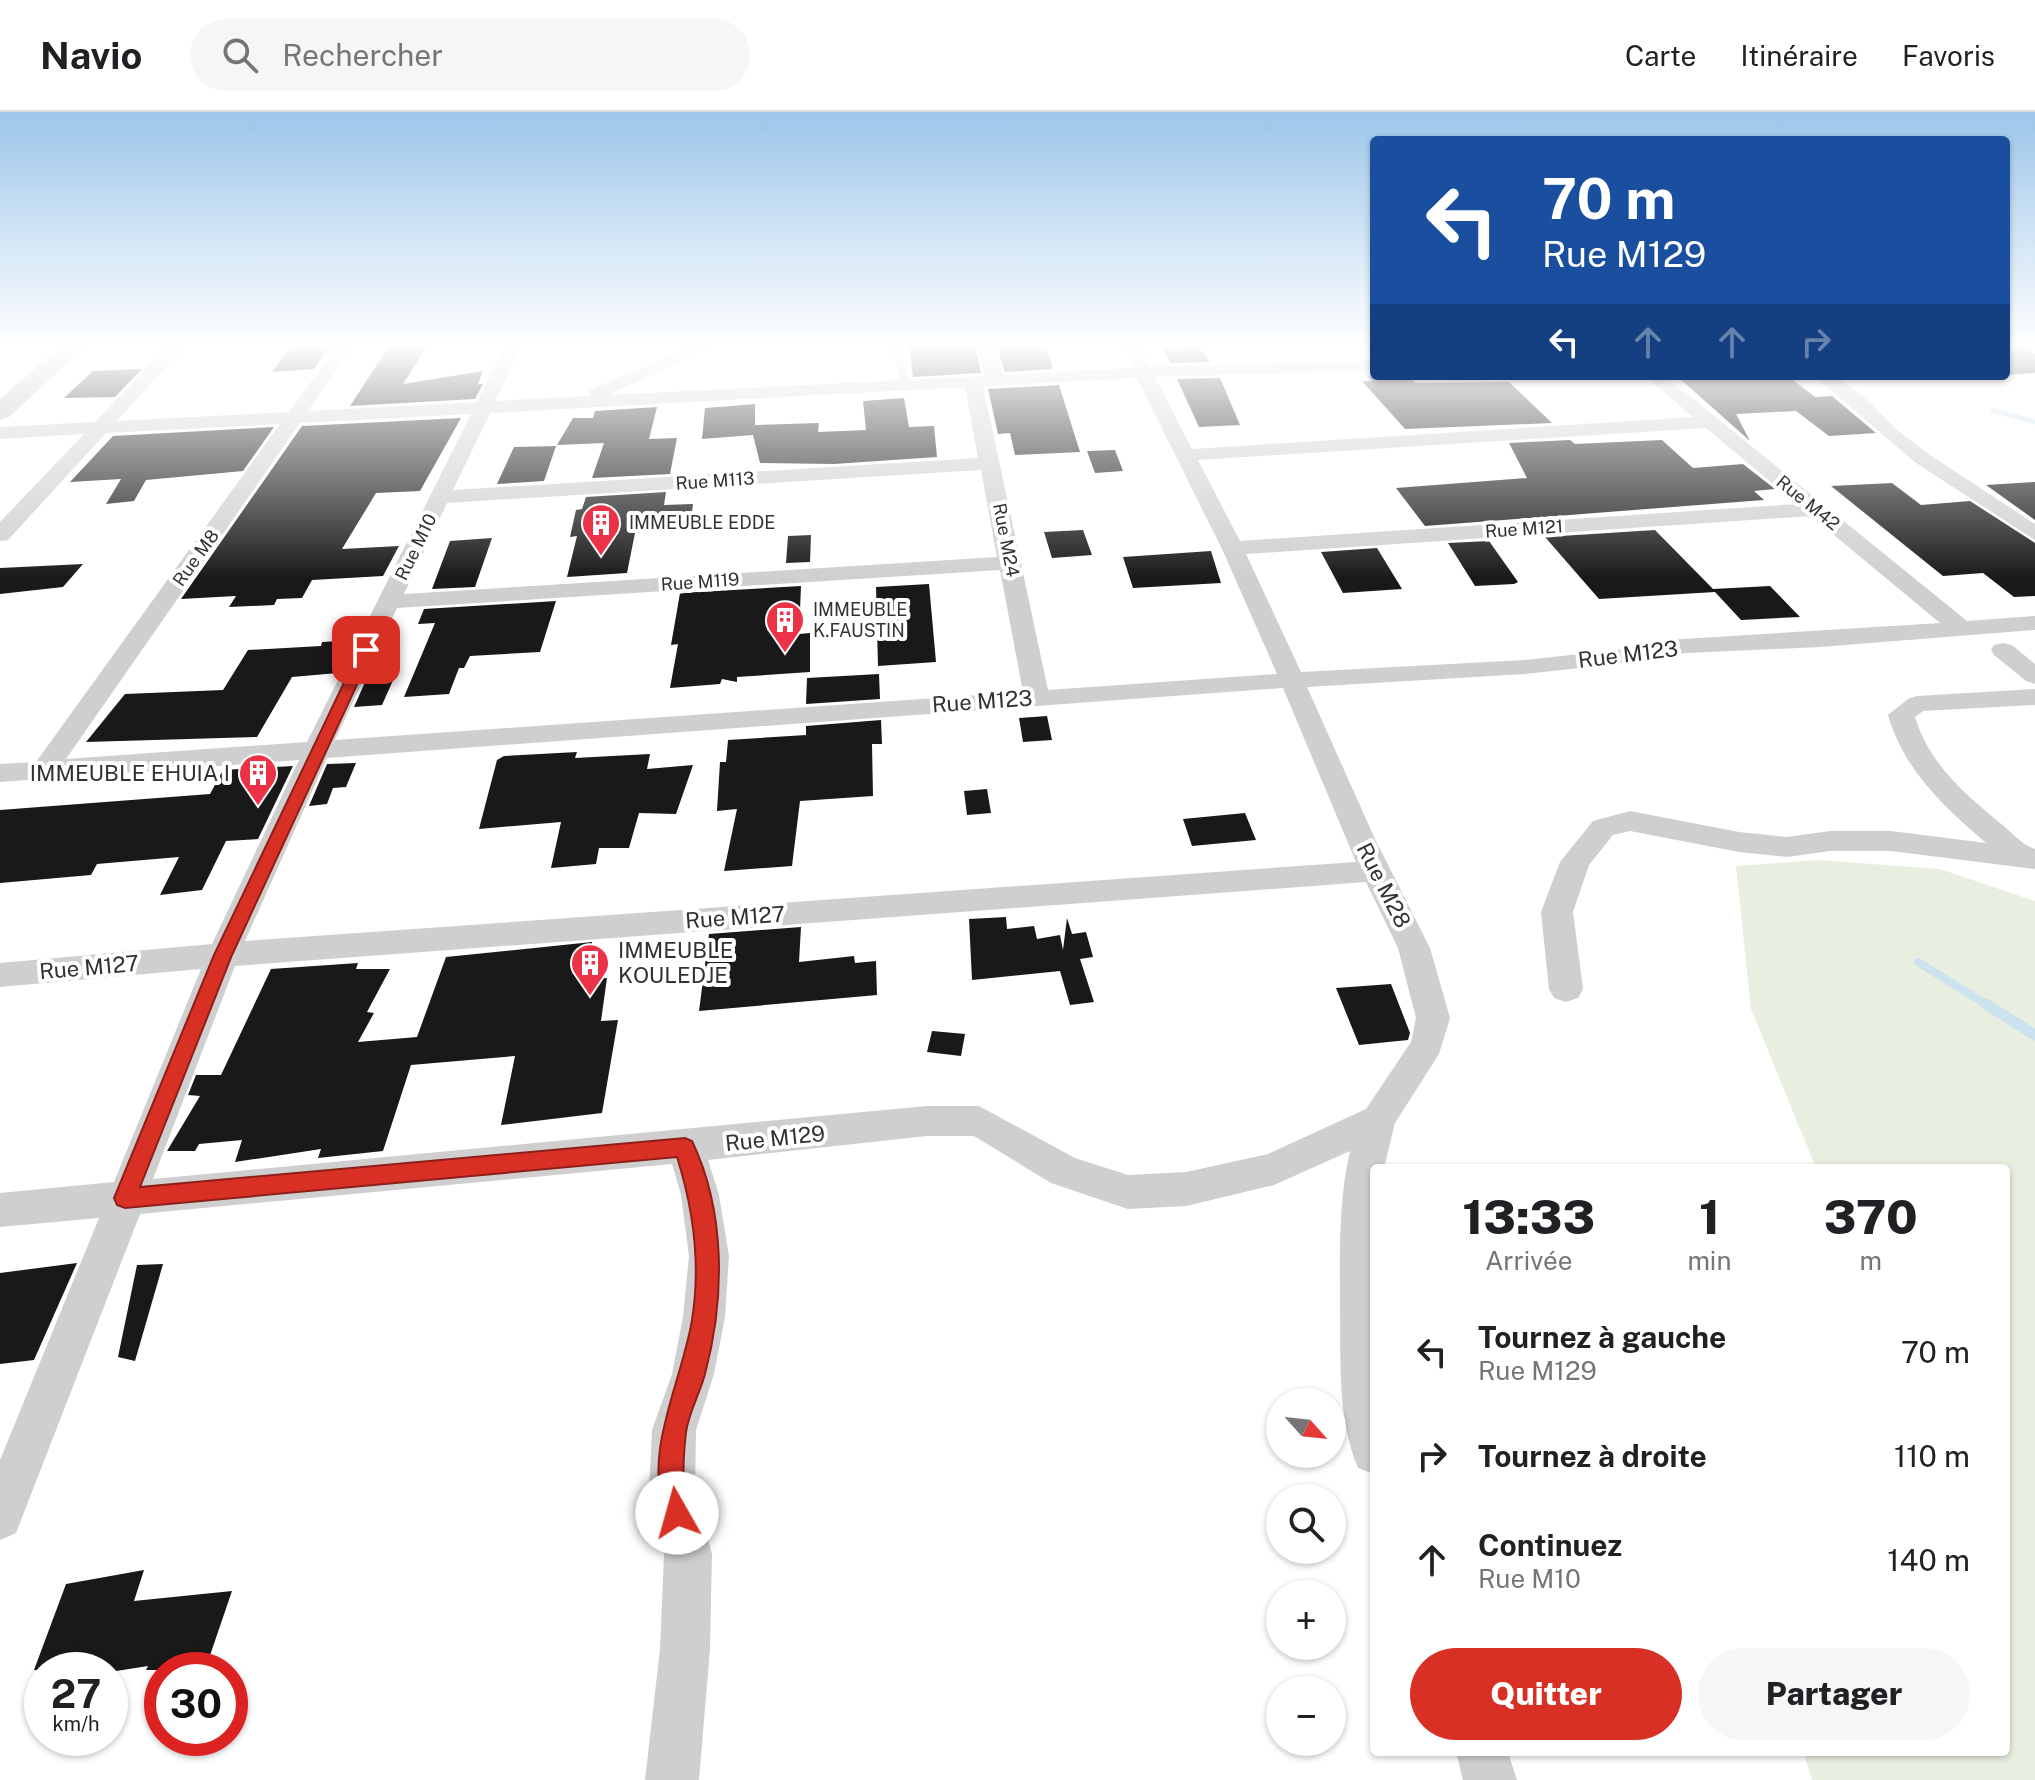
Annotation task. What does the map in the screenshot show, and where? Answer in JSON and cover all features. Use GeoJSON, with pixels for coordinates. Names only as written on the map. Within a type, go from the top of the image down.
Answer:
{"type":"FeatureCollection","features":[{"type":"Feature","properties":{"kind":"street"},"geometry":{"type":"LineString","coordinates":[[0,535],[102,424]]}},
{"type":"Feature","properties":{"kind":"street"},"geometry":{"type":"LineString","coordinates":[[0,433],[173,424]]}},
{"type":"Feature","properties":{"kind":"street","name":"Rue M8"},"geometry":{"type":"LineString","coordinates":[[45,769],[291,424]]}},
{"type":"Feature","properties":{"kind":"street","name":"Rue M10"},"geometry":{"type":"LineString","coordinates":[[0,1517],[223,955],[318,748],[476,424]]}},
{"type":"Feature","properties":{"kind":"street","name":"Rue M24"},"geometry":{"type":"LineString","coordinates":[[982,424],[1037,698]]}},
{"type":"Feature","properties":{"kind":"street","name":"Rue M28"},"geometry":{"type":"LineString","coordinates":[[1170,424],[1233,548],[1294,680],[1309,723],[1374,871],[1414,944],[1433,1020],[1416,1065],[1378,1120],[1363,1172],[1357,1239],[1363,1419],[1370,1440]]}},
{"type":"Feature","properties":{"kind":"street"},"geometry":{"type":"LineString","coordinates":[[1185,455],[1680,424]]}},
{"type":"Feature","properties":{"kind":"street","name":"Rue M42"},"geometry":{"type":"LineString","coordinates":[[1711,424],[1963,630]]}},
{"type":"Feature","properties":{"kind":"street"},"geometry":{"type":"LineString","coordinates":[[1884,424],[1916,453],[2035,534]]}},
{"type":"Feature","properties":{"kind":"street","name":"Rue M113"},"geometry":{"type":"LineString","coordinates":[[440,497],[991,463]]}},
{"type":"Feature","properties":{"kind":"street","name":"Rue M121"},"geometry":{"type":"LineString","coordinates":[[1233,548],[1815,509]]}},
{"type":"Feature","properties":{"kind":"street","name":"Rue M119"},"geometry":{"type":"LineString","coordinates":[[389,602],[1010,563]]}},
{"type":"Feature","properties":{"kind":"street","name":"Rue M123"},"geometry":{"type":"LineString","coordinates":[[0,773],[1294,680],[1525,667],[1617,657],[1667,647],[2035,623]]}},
{"type":"Feature","properties":{"kind":"street"},"geometry":{"type":"LineString","coordinates":[[2003,650],[2035,676]]}},
{"type":"Feature","properties":{"kind":"street"},"geometry":{"type":"LineString","coordinates":[[2028,858],[1928,773],[1905,735],[1901,715],[1917,704],[2035,697]]}},
{"type":"Feature","properties":{"kind":"street"},"geometry":{"type":"LineString","coordinates":[[1566,989],[1557,912],[1575,862],[1603,828],[1630,821],[1739,842],[1787,847],[1830,841],[1891,841],[2028,858]]}},
{"type":"Feature","properties":{"kind":"street","name":"Rue M127"},"geometry":{"type":"LineString","coordinates":[[0,975],[223,955],[1374,871]]}},
{"type":"Feature","properties":{"kind":"street","name":"Rue M129"},"geometry":{"type":"LineString","coordinates":[[0,1210],[685,1147],[927,1121],[979,1121],[1064,1171],[1128,1192],[1186,1189],[1274,1169],[1378,1120]]}},
{"type":"Feature","properties":{"kind":"street"},"geometry":{"type":"LineString","coordinates":[[672,1780],[685,1649],[688,1554],[672,1492],[674,1430],[693,1374],[704,1317],[709,1256],[700,1195],[685,1147]]}},
{"type":"Feature","properties":{"kind":"street"},"geometry":{"type":"LineString","coordinates":[[1483,1756],[1490,1780]]}},
{"type":"Feature","properties":{"kind":"green space"},"geometry":{"type":"Polygon","coordinates":[[[1817,860],[1940,869],[2035,901],[2035,1780],[1812,1780],[1804,1756],[2010,1756],[2010,1164],[1814,1164],[1751,1009],[1736,866],[1817,860]]]}},
{"type":"Feature","properties":{"kind":"building"},"geometry":{"type":"Polygon","coordinates":[[[458,424],[420,491],[376,493],[342,549],[399,546],[383,576],[312,580],[302,598],[277,599],[274,605],[229,607],[236,596],[181,599],[302,426],[458,424]]]}},
{"type":"Feature","properties":{"kind":"building"},"geometry":{"type":"Polygon","coordinates":[[[570,424],[653,424],[649,439],[677,438],[670,474],[592,478],[604,443],[557,445],[570,424]]]}},
{"type":"Feature","properties":{"kind":"building"},"geometry":{"type":"Polygon","coordinates":[[[703,424],[819,424],[818,432],[866,430],[865,424],[934,426],[937,457],[834,464],[760,463],[753,435],[702,439],[703,424]]]}},
{"type":"Feature","properties":{"kind":"building"},"geometry":{"type":"Polygon","coordinates":[[[996,424],[1071,424],[1080,452],[1015,455],[1010,433],[998,434],[996,424]]]}},
{"type":"Feature","properties":{"kind":"building"},"geometry":{"type":"Polygon","coordinates":[[[1198,424],[1240,425],[1199,427],[1198,424]]]}},
{"type":"Feature","properties":{"kind":"building"},"geometry":{"type":"Polygon","coordinates":[[[1400,424],[1531,424],[1405,429],[1400,424]]]}},
{"type":"Feature","properties":{"kind":"building"},"geometry":{"type":"Polygon","coordinates":[[[1731,424],[1741,424],[1750,441],[1731,424]]]}},
{"type":"Feature","properties":{"kind":"building"},"geometry":{"type":"Polygon","coordinates":[[[1813,424],[1865,424],[1876,433],[1829,436],[1813,424]]]}},
{"type":"Feature","properties":{"kind":"building"},"geometry":{"type":"Polygon","coordinates":[[[274,427],[243,471],[146,480],[134,501],[106,504],[121,479],[70,482],[113,436],[274,427]]]}},
{"type":"Feature","properties":{"kind":"building"},"geometry":{"type":"Polygon","coordinates":[[[1570,440],[1575,444],[1662,440],[1693,468],[1743,464],[1775,489],[1754,491],[1764,500],[1425,526],[1396,488],[1527,478],[1509,443],[1570,440]]]}},
{"type":"Feature","properties":{"kind":"building"},"geometry":{"type":"Polygon","coordinates":[[[556,446],[544,481],[497,484],[514,447],[556,446]]]}},
{"type":"Feature","properties":{"kind":"building"},"geometry":{"type":"Polygon","coordinates":[[[1115,450],[1123,471],[1095,473],[1087,451],[1115,450]]]}},
{"type":"Feature","properties":{"kind":"building"},"geometry":{"type":"Polygon","coordinates":[[[2035,482],[2035,520],[1986,485],[2035,482]]]}},
{"type":"Feature","properties":{"kind":"building"},"geometry":{"type":"Polygon","coordinates":[[[1892,483],[1921,505],[1970,501],[2035,543],[2035,596],[2014,597],[1983,573],[1943,576],[1831,486],[1892,483]]]}},
{"type":"Feature","properties":{"kind":"building"},"geometry":{"type":"Polygon","coordinates":[[[666,492],[664,505],[693,504],[690,529],[635,533],[627,573],[567,577],[577,536],[570,537],[576,510],[582,509],[586,497],[666,492]]]}},
{"type":"Feature","properties":{"kind":"building"},"geometry":{"type":"Polygon","coordinates":[[[1083,530],[1092,555],[1052,558],[1044,532],[1083,530]]]}},
{"type":"Feature","properties":{"kind":"building"},"geometry":{"type":"Polygon","coordinates":[[[1655,530],[1713,589],[1770,586],[1800,617],[1741,620],[1715,592],[1599,599],[1545,537],[1655,530]]]}},
{"type":"Feature","properties":{"kind":"building"},"geometry":{"type":"Polygon","coordinates":[[[811,535],[810,562],[786,563],[788,536],[811,535]]]}},
{"type":"Feature","properties":{"kind":"building"},"geometry":{"type":"Polygon","coordinates":[[[492,538],[475,587],[432,589],[450,541],[492,538]]]}},
{"type":"Feature","properties":{"kind":"building"},"geometry":{"type":"Polygon","coordinates":[[[1489,541],[1518,582],[1475,586],[1448,543],[1489,541]]]}},
{"type":"Feature","properties":{"kind":"building"},"geometry":{"type":"Polygon","coordinates":[[[1377,548],[1402,589],[1343,593],[1321,552],[1377,548]]]}},
{"type":"Feature","properties":{"kind":"building"},"geometry":{"type":"Polygon","coordinates":[[[1211,551],[1221,583],[1133,588],[1123,557],[1211,551]]]}},
{"type":"Feature","properties":{"kind":"building"},"geometry":{"type":"Polygon","coordinates":[[[83,564],[63,587],[0,594],[0,568],[83,564]]]}},
{"type":"Feature","properties":{"kind":"building"},"geometry":{"type":"Polygon","coordinates":[[[929,584],[936,662],[878,666],[876,587],[929,584]]]}},
{"type":"Feature","properties":{"kind":"building"},"geometry":{"type":"Polygon","coordinates":[[[801,586],[799,634],[810,633],[810,672],[737,677],[737,682],[722,679],[720,684],[670,688],[678,644],[671,645],[680,593],[801,586]]]}},
{"type":"Feature","properties":{"kind":"building"},"geometry":{"type":"Polygon","coordinates":[[[556,601],[540,652],[470,656],[464,668],[459,668],[449,694],[404,697],[435,623],[418,624],[424,609],[556,601]]]}},
{"type":"Feature","properties":{"kind":"building"},"geometry":{"type":"Polygon","coordinates":[[[355,640],[338,673],[292,677],[257,737],[86,742],[125,694],[223,690],[248,650],[321,646],[322,642],[355,640]]]}},
{"type":"Feature","properties":{"kind":"building"},"geometry":{"type":"Polygon","coordinates":[[[879,674],[880,699],[806,704],[807,678],[879,674]]]}},
{"type":"Feature","properties":{"kind":"building"},"geometry":{"type":"Polygon","coordinates":[[[394,678],[382,705],[354,707],[366,680],[394,678]]]}},
{"type":"Feature","properties":{"kind":"building"},"geometry":{"type":"Polygon","coordinates":[[[1047,716],[1052,740],[1023,742],[1019,718],[1047,716]]]}},
{"type":"Feature","properties":{"kind":"building"},"geometry":{"type":"Polygon","coordinates":[[[881,720],[882,744],[872,744],[873,796],[800,801],[792,866],[724,871],[737,809],[717,811],[720,762],[726,762],[728,740],[806,735],[806,726],[881,720]]]}},
{"type":"Feature","properties":{"kind":"building"},"geometry":{"type":"Polygon","coordinates":[[[577,752],[575,758],[650,754],[647,769],[693,765],[676,814],[639,813],[629,848],[599,848],[596,864],[551,868],[561,822],[479,829],[497,760],[504,756],[577,752]]]}},
{"type":"Feature","properties":{"kind":"building"},"geometry":{"type":"Polygon","coordinates":[[[356,763],[346,787],[333,788],[327,804],[309,806],[327,764],[356,763]]]}},
{"type":"Feature","properties":{"kind":"building"},"geometry":{"type":"Polygon","coordinates":[[[293,766],[258,839],[226,841],[202,890],[160,895],[179,857],[97,864],[91,875],[0,883],[0,810],[210,794],[223,770],[293,766]]]}},
{"type":"Feature","properties":{"kind":"building"},"geometry":{"type":"Polygon","coordinates":[[[987,789],[991,813],[967,815],[964,791],[987,789]]]}},
{"type":"Feature","properties":{"kind":"building"},"geometry":{"type":"Polygon","coordinates":[[[1245,813],[1256,840],[1192,846],[1183,819],[1245,813]]]}},
{"type":"Feature","properties":{"kind":"building"},"geometry":{"type":"Polygon","coordinates":[[[1006,917],[1007,929],[1034,926],[1037,939],[1060,935],[1063,950],[1067,918],[1072,934],[1086,932],[1093,957],[1080,959],[1094,1002],[1070,1005],[1060,971],[972,980],[969,919],[1006,917]]]}},
{"type":"Feature","properties":{"kind":"building"},"geometry":{"type":"Polygon","coordinates":[[[801,927],[799,962],[854,956],[855,963],[876,961],[877,995],[699,1011],[709,934],[801,927]]]}},
{"type":"Feature","properties":{"kind":"building"},"geometry":{"type":"Polygon","coordinates":[[[592,942],[592,979],[607,978],[601,1021],[618,1020],[602,1113],[501,1125],[515,1056],[411,1065],[383,1151],[318,1158],[321,1149],[235,1162],[242,1140],[199,1144],[195,1151],[167,1151],[200,1096],[188,1095],[196,1075],[221,1075],[271,969],[358,963],[356,969],[390,969],[367,1012],[374,1013],[358,1042],[417,1037],[446,957],[592,942]]]}},
{"type":"Feature","properties":{"kind":"building"},"geometry":{"type":"Polygon","coordinates":[[[1391,984],[1410,1033],[1408,1040],[1359,1045],[1336,988],[1391,984]]]}},
{"type":"Feature","properties":{"kind":"building"},"geometry":{"type":"Polygon","coordinates":[[[932,1031],[965,1034],[961,1056],[927,1052],[932,1031]]]}},
{"type":"Feature","properties":{"kind":"building"},"geometry":{"type":"Polygon","coordinates":[[[77,1263],[34,1360],[0,1364],[0,1273],[77,1263]]]}},
{"type":"Feature","properties":{"kind":"building"},"geometry":{"type":"Polygon","coordinates":[[[163,1264],[135,1361],[118,1357],[137,1265],[163,1264]]]}},
{"type":"Feature","properties":{"kind":"building"},"geometry":{"type":"Polygon","coordinates":[[[144,1570],[134,1601],[232,1591],[211,1652],[144,1652],[144,1667],[128,1669],[128,1652],[41,1652],[66,1584],[144,1570]]]}},
{"type":"Feature","properties":{"kind":"waterway"},"geometry":{"type":"LineString","coordinates":[[1918,962],[1989,1006]]}},
{"type":"Feature","properties":{"kind":"waterway"},"geometry":{"type":"LineString","coordinates":[[1986,1004],[2035,1035]]}},
{"type":"Feature","properties":{"kind":"place","name":"IMMEUBLE EDDE"},"geometry":{"type":"Point","coordinates":[601,557]}},
{"type":"Feature","properties":{"kind":"place","name":"IMMEUBLE K.FAUSTIN"},"geometry":{"type":"Point","coordinates":[785,654]}},
{"type":"Feature","properties":{"kind":"place","name":"IMMEUBLE EHUIA I"},"geometry":{"type":"Point","coordinates":[258,807]}},
{"type":"Feature","properties":{"kind":"place","name":"IMMEUBLE KOULEDJE"},"geometry":{"type":"Point","coordinates":[590,997]}},
{"type":"Feature","properties":{"kind":"route"},"geometry":{"type":"LineString","coordinates":[[366,650],[223,955],[125,1198],[685,1147],[700,1195],[709,1256],[704,1317],[693,1374],[674,1430],[672,1492],[677,1513]]}}]}
